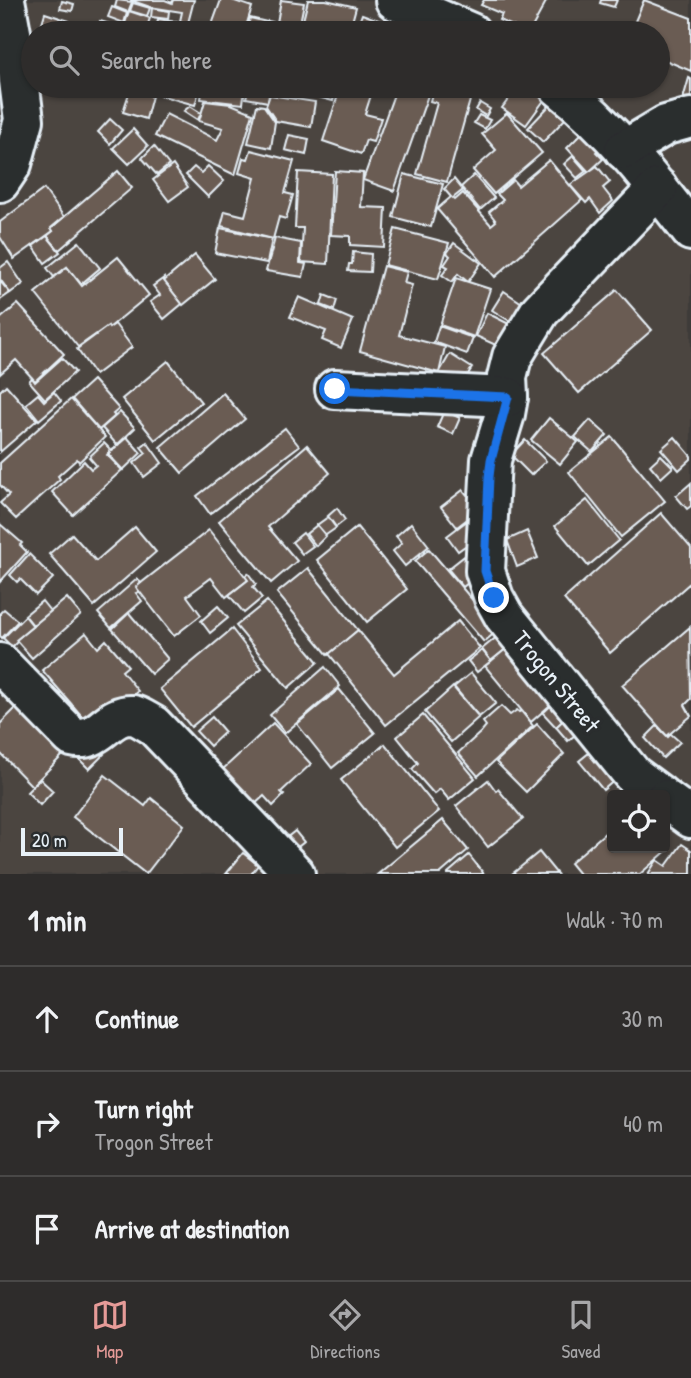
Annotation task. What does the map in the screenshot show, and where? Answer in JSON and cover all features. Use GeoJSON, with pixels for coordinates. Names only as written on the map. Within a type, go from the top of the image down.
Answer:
{"type":"FeatureCollection","features":[{"type":"Feature","properties":{"kind":"street"},"geometry":{"type":"LineString","coordinates":[[0,182],[12,164],[24,120],[5,0]]}},
{"type":"Feature","properties":{"kind":"street"},"geometry":{"type":"LineString","coordinates":[[395,0],[443,21]]}},
{"type":"Feature","properties":{"kind":"street"},"geometry":{"type":"LineString","coordinates":[[574,98],[589,110],[658,188],[691,231]]}},
{"type":"Feature","properties":{"kind":"street"},"geometry":{"type":"LineString","coordinates":[[624,150],[666,125],[691,118]]}},
{"type":"Feature","properties":{"kind":"street","name":"Trogon Street"},"geometry":{"type":"LineString","coordinates":[[653,790],[633,775],[505,616],[494,598],[485,571],[491,460],[508,397],[507,377],[512,357],[540,311],[658,188]]}},
{"type":"Feature","properties":{"kind":"street"},"geometry":{"type":"LineString","coordinates":[[335,389],[508,397]]}},
{"type":"Feature","properties":{"kind":"street"},"geometry":{"type":"LineString","coordinates":[[0,663],[72,737],[83,739],[117,718],[135,715],[153,725],[295,874]]}},
{"type":"Feature","properties":{"kind":"street"},"geometry":{"type":"LineString","coordinates":[[670,803],[691,818]]}},
{"type":"Feature","properties":{"kind":"shaded area"},"geometry":{"type":"Polygon","coordinates":[[[0,0],[691,0],[691,874],[0,874],[0,0]]]}},
{"type":"Feature","properties":{"kind":"building"},"geometry":{"type":"Polygon","coordinates":[[[117,0],[132,2],[128,12],[115,7],[117,0]]]}},
{"type":"Feature","properties":{"kind":"building"},"geometry":{"type":"Polygon","coordinates":[[[130,0],[165,0],[172,3],[173,0],[194,0],[189,21],[180,21],[182,12],[150,7],[130,0]]]}},
{"type":"Feature","properties":{"kind":"building"},"geometry":{"type":"Polygon","coordinates":[[[221,0],[232,0],[252,7],[248,21],[213,21],[221,0]]]}},
{"type":"Feature","properties":{"kind":"building"},"geometry":{"type":"Polygon","coordinates":[[[281,0],[304,3],[300,21],[277,21],[281,0]]]}},
{"type":"Feature","properties":{"kind":"building"},"geometry":{"type":"Polygon","coordinates":[[[308,0],[326,0],[356,7],[352,21],[303,21],[308,0]]]}},
{"type":"Feature","properties":{"kind":"building"},"geometry":{"type":"Polygon","coordinates":[[[484,0],[547,0],[536,21],[501,21],[499,20],[502,14],[481,5],[484,0]]]}},
{"type":"Feature","properties":{"kind":"building"},"geometry":{"type":"Polygon","coordinates":[[[601,0],[617,0],[614,7],[600,3],[601,0]]]}},
{"type":"Feature","properties":{"kind":"building"},"geometry":{"type":"Polygon","coordinates":[[[644,0],[691,18],[691,71],[670,62],[670,21],[635,21],[644,0]]]}},
{"type":"Feature","properties":{"kind":"building"},"geometry":{"type":"Polygon","coordinates":[[[62,1],[74,4],[72,11],[60,9],[62,1]]]}},
{"type":"Feature","properties":{"kind":"building"},"geometry":{"type":"Polygon","coordinates":[[[133,3],[150,8],[147,16],[130,11],[133,3]]]}},
{"type":"Feature","properties":{"kind":"building"},"geometry":{"type":"Polygon","coordinates":[[[112,7],[127,13],[125,21],[108,17],[112,7]]]}},
{"type":"Feature","properties":{"kind":"building"},"geometry":{"type":"Polygon","coordinates":[[[152,8],[169,11],[168,19],[151,17],[152,8]]]}},
{"type":"Feature","properties":{"kind":"building"},"geometry":{"type":"Polygon","coordinates":[[[129,11],[150,18],[149,21],[126,21],[129,11]]]}},
{"type":"Feature","properties":{"kind":"building"},"geometry":{"type":"Polygon","coordinates":[[[45,13],[69,21],[43,21],[45,13]]]}},
{"type":"Feature","properties":{"kind":"building"},"geometry":{"type":"Polygon","coordinates":[[[362,14],[381,21],[359,21],[362,14]]]}},
{"type":"Feature","properties":{"kind":"building"},"geometry":{"type":"Polygon","coordinates":[[[689,78],[691,79],[691,109],[681,106],[689,78]]]}},
{"type":"Feature","properties":{"kind":"building"},"geometry":{"type":"Polygon","coordinates":[[[127,98],[151,98],[146,119],[123,112],[127,98]]]}},
{"type":"Feature","properties":{"kind":"building"},"geometry":{"type":"Polygon","coordinates":[[[170,98],[197,98],[195,105],[170,98]]]}},
{"type":"Feature","properties":{"kind":"building"},"geometry":{"type":"Polygon","coordinates":[[[201,98],[244,98],[243,104],[201,98]]]}},
{"type":"Feature","properties":{"kind":"building"},"geometry":{"type":"Polygon","coordinates":[[[246,98],[268,98],[268,102],[246,98]]]}},
{"type":"Feature","properties":{"kind":"building"},"geometry":{"type":"Polygon","coordinates":[[[269,98],[315,102],[311,127],[276,121],[266,106],[269,98]]]}},
{"type":"Feature","properties":{"kind":"building"},"geometry":{"type":"Polygon","coordinates":[[[337,98],[370,98],[365,114],[381,118],[373,142],[366,140],[361,154],[323,141],[337,98]]]}},
{"type":"Feature","properties":{"kind":"building"},"geometry":{"type":"Polygon","coordinates":[[[393,98],[427,98],[394,191],[363,180],[393,98]]]}},
{"type":"Feature","properties":{"kind":"building"},"geometry":{"type":"Polygon","coordinates":[[[431,98],[471,98],[447,182],[417,174],[437,103],[430,101],[431,98]]]}},
{"type":"Feature","properties":{"kind":"building"},"geometry":{"type":"Polygon","coordinates":[[[509,98],[545,99],[526,125],[502,108],[509,98]]]}},
{"type":"Feature","properties":{"kind":"building"},"geometry":{"type":"Polygon","coordinates":[[[205,101],[231,104],[253,113],[235,175],[155,136],[166,114],[217,140],[223,128],[199,121],[205,101]]]}},
{"type":"Feature","properties":{"kind":"building"},"geometry":{"type":"Polygon","coordinates":[[[480,103],[490,109],[486,116],[476,110],[480,103]]]}},
{"type":"Feature","properties":{"kind":"building"},"geometry":{"type":"Polygon","coordinates":[[[257,105],[264,106],[275,122],[271,148],[248,143],[257,105]]]}},
{"type":"Feature","properties":{"kind":"building"},"geometry":{"type":"Polygon","coordinates":[[[550,105],[565,119],[543,142],[528,128],[550,105]]]}},
{"type":"Feature","properties":{"kind":"building"},"geometry":{"type":"Polygon","coordinates":[[[190,106],[201,113],[198,120],[184,111],[190,106]]]}},
{"type":"Feature","properties":{"kind":"building"},"geometry":{"type":"Polygon","coordinates":[[[507,113],[542,153],[494,194],[473,170],[496,150],[482,134],[507,113]]]}},
{"type":"Feature","properties":{"kind":"building"},"geometry":{"type":"Polygon","coordinates":[[[479,115],[490,120],[485,129],[474,123],[479,115]]]}},
{"type":"Feature","properties":{"kind":"building"},"geometry":{"type":"Polygon","coordinates":[[[110,119],[122,130],[110,144],[98,132],[110,119]]]}},
{"type":"Feature","properties":{"kind":"building"},"geometry":{"type":"Polygon","coordinates":[[[133,129],[148,146],[129,164],[113,148],[133,129]]]}},
{"type":"Feature","properties":{"kind":"building"},"geometry":{"type":"Polygon","coordinates":[[[586,129],[602,146],[596,152],[603,159],[589,172],[567,148],[586,129]]]}},
{"type":"Feature","properties":{"kind":"building"},"geometry":{"type":"Polygon","coordinates":[[[289,135],[309,139],[306,155],[285,150],[289,135]]]}},
{"type":"Feature","properties":{"kind":"building"},"geometry":{"type":"Polygon","coordinates":[[[154,146],[169,165],[157,175],[142,158],[154,146]]]}},
{"type":"Feature","properties":{"kind":"building"},"geometry":{"type":"Polygon","coordinates":[[[251,150],[294,161],[285,193],[293,195],[286,219],[279,217],[273,239],[221,226],[225,211],[245,216],[255,178],[239,173],[243,158],[248,159],[251,150]]]}},
{"type":"Feature","properties":{"kind":"building"},"geometry":{"type":"Polygon","coordinates":[[[573,156],[586,171],[577,178],[564,164],[573,156]]]}},
{"type":"Feature","properties":{"kind":"building"},"geometry":{"type":"Polygon","coordinates":[[[549,160],[582,200],[495,277],[437,209],[451,197],[444,189],[454,179],[463,190],[453,198],[455,200],[463,193],[491,225],[496,221],[489,212],[503,200],[497,194],[513,180],[518,186],[549,160]]]}},
{"type":"Feature","properties":{"kind":"building"},"geometry":{"type":"Polygon","coordinates":[[[173,165],[188,187],[169,201],[153,180],[173,165]]]}},
{"type":"Feature","properties":{"kind":"building"},"geometry":{"type":"Polygon","coordinates":[[[208,166],[224,181],[208,197],[186,175],[194,167],[201,173],[208,166]]]}},
{"type":"Feature","properties":{"kind":"building"},"geometry":{"type":"Polygon","coordinates":[[[597,166],[610,182],[603,188],[613,201],[600,213],[590,199],[586,203],[570,185],[597,166]]]}},
{"type":"Feature","properties":{"kind":"building"},"geometry":{"type":"Polygon","coordinates":[[[118,171],[132,188],[59,250],[47,236],[53,231],[51,228],[118,171]]]}},
{"type":"Feature","properties":{"kind":"building"},"geometry":{"type":"Polygon","coordinates":[[[335,171],[363,173],[361,207],[386,208],[384,247],[350,245],[350,236],[331,235],[335,171]]]}},
{"type":"Feature","properties":{"kind":"building"},"geometry":{"type":"Polygon","coordinates":[[[298,172],[332,174],[328,264],[301,262],[303,228],[295,228],[298,172]]]}},
{"type":"Feature","properties":{"kind":"building"},"geometry":{"type":"Polygon","coordinates":[[[404,174],[443,184],[431,227],[393,217],[404,174]]]}},
{"type":"Feature","properties":{"kind":"building"},"geometry":{"type":"Polygon","coordinates":[[[474,175],[494,198],[480,210],[461,187],[474,175]]]}},
{"type":"Feature","properties":{"kind":"building"},"geometry":{"type":"Polygon","coordinates":[[[44,189],[64,217],[51,228],[53,231],[14,259],[0,237],[0,222],[44,189]]]}},
{"type":"Feature","properties":{"kind":"building"},"geometry":{"type":"Polygon","coordinates":[[[220,228],[272,239],[267,263],[215,253],[220,228]]]}},
{"type":"Feature","properties":{"kind":"building"},"geometry":{"type":"Polygon","coordinates":[[[395,229],[449,243],[438,279],[385,265],[395,229]]]}},
{"type":"Feature","properties":{"kind":"building"},"geometry":{"type":"Polygon","coordinates":[[[47,236],[60,252],[45,263],[33,246],[47,236]]]}},
{"type":"Feature","properties":{"kind":"building"},"geometry":{"type":"Polygon","coordinates":[[[275,238],[301,243],[300,263],[306,264],[303,277],[266,271],[275,238]]]}},
{"type":"Feature","properties":{"kind":"building"},"geometry":{"type":"Polygon","coordinates":[[[79,242],[100,268],[81,284],[67,267],[54,277],[47,268],[79,242]]]}},
{"type":"Feature","properties":{"kind":"building"},"geometry":{"type":"Polygon","coordinates":[[[454,243],[481,263],[468,282],[458,274],[452,282],[442,275],[448,267],[444,265],[450,256],[447,253],[454,243]]]}},
{"type":"Feature","properties":{"kind":"building"},"geometry":{"type":"Polygon","coordinates":[[[353,252],[371,254],[370,272],[348,271],[353,252]]]}},
{"type":"Feature","properties":{"kind":"building"},"geometry":{"type":"Polygon","coordinates":[[[195,255],[215,279],[183,305],[164,281],[195,255]]]}},
{"type":"Feature","properties":{"kind":"building"},"geometry":{"type":"Polygon","coordinates":[[[118,257],[149,295],[109,328],[108,326],[78,347],[35,293],[67,267],[82,286],[118,257]]]}},
{"type":"Feature","properties":{"kind":"building"},"geometry":{"type":"Polygon","coordinates":[[[8,262],[23,284],[10,293],[0,279],[0,268],[8,262]]]}},
{"type":"Feature","properties":{"kind":"building"},"geometry":{"type":"Polygon","coordinates":[[[383,266],[407,272],[404,283],[412,285],[399,335],[445,347],[439,373],[360,351],[383,266]]]}},
{"type":"Feature","properties":{"kind":"building"},"geometry":{"type":"Polygon","coordinates":[[[164,278],[182,304],[164,319],[150,302],[160,295],[153,286],[164,278]]]}},
{"type":"Feature","properties":{"kind":"building"},"geometry":{"type":"Polygon","coordinates":[[[456,278],[490,289],[474,337],[440,325],[456,278]]]}},
{"type":"Feature","properties":{"kind":"building"},"geometry":{"type":"Polygon","coordinates":[[[0,281],[10,293],[0,300],[0,281]]]}},
{"type":"Feature","properties":{"kind":"building"},"geometry":{"type":"Polygon","coordinates":[[[617,290],[652,330],[579,393],[544,353],[617,290]]]}},
{"type":"Feature","properties":{"kind":"building"},"geometry":{"type":"Polygon","coordinates":[[[504,291],[528,307],[516,325],[492,310],[504,291]]]}},
{"type":"Feature","properties":{"kind":"building"},"geometry":{"type":"Polygon","coordinates":[[[324,295],[337,300],[334,310],[321,305],[324,295]]]}},
{"type":"Feature","properties":{"kind":"building"},"geometry":{"type":"Polygon","coordinates":[[[299,297],[353,320],[341,348],[322,340],[326,331],[290,317],[299,297]]]}},
{"type":"Feature","properties":{"kind":"building"},"geometry":{"type":"Polygon","coordinates":[[[18,304],[64,354],[35,381],[16,360],[0,374],[0,319],[18,304]]]}},
{"type":"Feature","properties":{"kind":"building"},"geometry":{"type":"Polygon","coordinates":[[[487,313],[511,325],[500,347],[476,336],[487,313]]]}},
{"type":"Feature","properties":{"kind":"building"},"geometry":{"type":"Polygon","coordinates":[[[115,324],[132,347],[95,375],[77,349],[108,326],[109,328],[115,324]]]}},
{"type":"Feature","properties":{"kind":"building"},"geometry":{"type":"Polygon","coordinates":[[[439,326],[473,338],[467,354],[434,342],[439,326]]]}},
{"type":"Feature","properties":{"kind":"building"},"geometry":{"type":"Polygon","coordinates":[[[450,354],[472,368],[460,386],[439,373],[450,354]]]}},
{"type":"Feature","properties":{"kind":"building"},"geometry":{"type":"Polygon","coordinates":[[[62,358],[75,372],[45,399],[29,381],[32,378],[35,382],[62,358]]]}},
{"type":"Feature","properties":{"kind":"building"},"geometry":{"type":"Polygon","coordinates":[[[168,361],[201,402],[155,440],[122,399],[168,361]]]}},
{"type":"Feature","properties":{"kind":"building"},"geometry":{"type":"Polygon","coordinates":[[[93,380],[119,409],[99,430],[72,399],[93,380]]]}},
{"type":"Feature","properties":{"kind":"building"},"geometry":{"type":"Polygon","coordinates":[[[6,385],[37,420],[0,452],[0,391],[6,385]]]}},
{"type":"Feature","properties":{"kind":"building"},"geometry":{"type":"Polygon","coordinates":[[[54,392],[61,401],[39,420],[26,404],[38,394],[44,401],[54,392]]]}},
{"type":"Feature","properties":{"kind":"building"},"geometry":{"type":"Polygon","coordinates":[[[223,393],[245,419],[182,473],[160,447],[223,393]]]}},
{"type":"Feature","properties":{"kind":"building"},"geometry":{"type":"Polygon","coordinates":[[[71,399],[105,437],[79,462],[77,459],[58,476],[60,479],[16,519],[0,503],[9,495],[0,485],[0,463],[71,399]]]}},
{"type":"Feature","properties":{"kind":"building"},"geometry":{"type":"Polygon","coordinates":[[[444,411],[460,418],[453,434],[437,427],[444,411]]]}},
{"type":"Feature","properties":{"kind":"building"},"geometry":{"type":"Polygon","coordinates":[[[120,412],[135,428],[117,445],[102,428],[120,412]]]}},
{"type":"Feature","properties":{"kind":"building"},"geometry":{"type":"Polygon","coordinates":[[[549,418],[578,442],[560,464],[531,440],[549,418]]]}},
{"type":"Feature","properties":{"kind":"building"},"geometry":{"type":"Polygon","coordinates":[[[590,420],[607,435],[592,452],[575,437],[590,420]]]}},
{"type":"Feature","properties":{"kind":"building"},"geometry":{"type":"Polygon","coordinates":[[[285,428],[299,446],[210,514],[197,496],[285,428]]]}},
{"type":"Feature","properties":{"kind":"building"},"geometry":{"type":"Polygon","coordinates":[[[127,437],[141,453],[123,470],[108,454],[127,437]]]}},
{"type":"Feature","properties":{"kind":"building"},"geometry":{"type":"Polygon","coordinates":[[[612,437],[665,501],[621,537],[569,472],[612,437]]]}},
{"type":"Feature","properties":{"kind":"building"},"geometry":{"type":"Polygon","coordinates":[[[675,437],[691,456],[679,470],[661,449],[675,437]]]}},
{"type":"Feature","properties":{"kind":"building"},"geometry":{"type":"Polygon","coordinates":[[[525,440],[546,461],[531,475],[511,455],[525,440]]]}},
{"type":"Feature","properties":{"kind":"building"},"geometry":{"type":"Polygon","coordinates":[[[147,442],[162,463],[144,477],[134,463],[146,453],[141,447],[147,442]]]}},
{"type":"Feature","properties":{"kind":"building"},"geometry":{"type":"Polygon","coordinates":[[[104,443],[111,450],[107,455],[122,470],[73,515],[52,492],[84,461],[91,469],[96,465],[89,457],[104,443]]]}},
{"type":"Feature","properties":{"kind":"building"},"geometry":{"type":"Polygon","coordinates":[[[307,445],[330,473],[268,527],[297,561],[271,583],[219,521],[307,445]]]}},
{"type":"Feature","properties":{"kind":"building"},"geometry":{"type":"Polygon","coordinates":[[[661,455],[673,467],[661,478],[650,465],[661,455]]]}},
{"type":"Feature","properties":{"kind":"building"},"geometry":{"type":"Polygon","coordinates":[[[691,483],[691,506],[687,509],[676,496],[691,483]]]}},
{"type":"Feature","properties":{"kind":"building"},"geometry":{"type":"Polygon","coordinates":[[[463,490],[468,496],[473,492],[479,510],[457,527],[441,507],[463,490]]]}},
{"type":"Feature","properties":{"kind":"building"},"geometry":{"type":"Polygon","coordinates":[[[587,500],[619,540],[588,566],[555,526],[587,500]]]}},
{"type":"Feature","properties":{"kind":"building"},"geometry":{"type":"Polygon","coordinates":[[[337,508],[345,520],[336,527],[328,516],[337,508]]]}},
{"type":"Feature","properties":{"kind":"building"},"geometry":{"type":"Polygon","coordinates":[[[661,513],[691,548],[691,582],[610,653],[564,599],[661,513]]]}},
{"type":"Feature","properties":{"kind":"building"},"geometry":{"type":"Polygon","coordinates":[[[328,517],[336,528],[326,535],[317,525],[328,517]]]}},
{"type":"Feature","properties":{"kind":"building"},"geometry":{"type":"Polygon","coordinates":[[[472,517],[483,533],[458,551],[447,536],[472,517]]]}},
{"type":"Feature","properties":{"kind":"building"},"geometry":{"type":"Polygon","coordinates":[[[411,523],[429,546],[405,566],[393,551],[402,543],[396,536],[411,523]]]}},
{"type":"Feature","properties":{"kind":"building"},"geometry":{"type":"Polygon","coordinates":[[[0,524],[22,543],[20,545],[27,552],[0,582],[0,524]]]}},
{"type":"Feature","properties":{"kind":"building"},"geometry":{"type":"Polygon","coordinates":[[[317,525],[326,536],[316,546],[306,534],[317,525]]]}},
{"type":"Feature","properties":{"kind":"building"},"geometry":{"type":"Polygon","coordinates":[[[135,527],[156,552],[94,606],[49,554],[72,534],[96,561],[135,527]]]}},
{"type":"Feature","properties":{"kind":"building"},"geometry":{"type":"Polygon","coordinates":[[[357,527],[407,589],[367,622],[317,560],[357,527]]]}},
{"type":"Feature","properties":{"kind":"building"},"geometry":{"type":"Polygon","coordinates":[[[209,530],[248,580],[226,597],[211,578],[187,596],[201,615],[174,636],[136,587],[209,530]]]}},
{"type":"Feature","properties":{"kind":"building"},"geometry":{"type":"Polygon","coordinates":[[[527,531],[538,558],[517,567],[507,540],[527,531]]]}},
{"type":"Feature","properties":{"kind":"building"},"geometry":{"type":"Polygon","coordinates":[[[303,533],[313,546],[302,554],[292,542],[303,533]]]}},
{"type":"Feature","properties":{"kind":"building"},"geometry":{"type":"Polygon","coordinates":[[[429,549],[498,630],[484,642],[415,561],[429,549]]]}},
{"type":"Feature","properties":{"kind":"building"},"geometry":{"type":"Polygon","coordinates":[[[29,554],[53,578],[36,595],[20,579],[17,582],[10,575],[29,554]]]}},
{"type":"Feature","properties":{"kind":"building"},"geometry":{"type":"Polygon","coordinates":[[[467,554],[481,572],[463,587],[448,569],[467,554]]]}},
{"type":"Feature","properties":{"kind":"building"},"geometry":{"type":"Polygon","coordinates":[[[308,568],[358,630],[328,655],[277,593],[308,568]]]}},
{"type":"Feature","properties":{"kind":"building"},"geometry":{"type":"Polygon","coordinates":[[[248,573],[256,584],[253,587],[262,598],[244,613],[229,595],[248,580],[245,576],[248,573]]]}},
{"type":"Feature","properties":{"kind":"building"},"geometry":{"type":"Polygon","coordinates":[[[137,579],[141,583],[136,587],[139,592],[136,593],[142,601],[111,628],[98,613],[137,579]]]}},
{"type":"Feature","properties":{"kind":"building"},"geometry":{"type":"Polygon","coordinates":[[[67,598],[81,615],[32,658],[16,640],[67,598]]]}},
{"type":"Feature","properties":{"kind":"building"},"geometry":{"type":"Polygon","coordinates":[[[42,601],[50,611],[33,625],[25,615],[42,601]]]}},
{"type":"Feature","properties":{"kind":"building"},"geometry":{"type":"Polygon","coordinates":[[[267,601],[318,662],[288,688],[236,626],[267,601]]]}},
{"type":"Feature","properties":{"kind":"building"},"geometry":{"type":"Polygon","coordinates":[[[218,606],[228,618],[210,633],[201,621],[218,606]]]}},
{"type":"Feature","properties":{"kind":"building"},"geometry":{"type":"Polygon","coordinates":[[[4,609],[18,621],[2,638],[0,613],[4,609]]]}},
{"type":"Feature","properties":{"kind":"building"},"geometry":{"type":"Polygon","coordinates":[[[129,613],[168,659],[151,674],[112,629],[129,613]]]}},
{"type":"Feature","properties":{"kind":"building"},"geometry":{"type":"Polygon","coordinates":[[[25,616],[33,626],[16,640],[12,647],[3,638],[25,616]]]}},
{"type":"Feature","properties":{"kind":"building"},"geometry":{"type":"Polygon","coordinates":[[[458,621],[480,648],[386,725],[329,654],[358,630],[394,674],[458,621]]]}},
{"type":"Feature","properties":{"kind":"building"},"geometry":{"type":"Polygon","coordinates":[[[509,627],[518,639],[491,661],[482,649],[509,627]]]}},
{"type":"Feature","properties":{"kind":"building"},"geometry":{"type":"Polygon","coordinates":[[[690,627],[691,699],[685,705],[691,716],[667,736],[622,685],[690,627]]]}},
{"type":"Feature","properties":{"kind":"building"},"geometry":{"type":"Polygon","coordinates":[[[232,629],[262,668],[191,727],[160,689],[232,629]]]}},
{"type":"Feature","properties":{"kind":"building"},"geometry":{"type":"Polygon","coordinates":[[[86,633],[98,648],[106,640],[128,666],[122,671],[138,691],[93,729],[42,670],[86,633]]]}},
{"type":"Feature","properties":{"kind":"building"},"geometry":{"type":"Polygon","coordinates":[[[512,644],[556,700],[531,722],[485,666],[512,644]]]}},
{"type":"Feature","properties":{"kind":"building"},"geometry":{"type":"Polygon","coordinates":[[[482,650],[491,661],[477,672],[468,661],[482,650]]]}},
{"type":"Feature","properties":{"kind":"building"},"geometry":{"type":"Polygon","coordinates":[[[325,667],[340,686],[285,733],[270,715],[325,667]]]}},
{"type":"Feature","properties":{"kind":"building"},"geometry":{"type":"Polygon","coordinates":[[[471,673],[496,703],[479,717],[454,687],[471,673]]]}},
{"type":"Feature","properties":{"kind":"building"},"geometry":{"type":"Polygon","coordinates":[[[453,687],[479,717],[451,742],[425,712],[453,687]]]}},
{"type":"Feature","properties":{"kind":"building"},"geometry":{"type":"Polygon","coordinates":[[[339,689],[375,733],[332,768],[297,724],[339,689]]]}},
{"type":"Feature","properties":{"kind":"building"},"geometry":{"type":"Polygon","coordinates":[[[27,697],[74,744],[32,786],[0,753],[0,724],[27,697]]]}},
{"type":"Feature","properties":{"kind":"building"},"geometry":{"type":"Polygon","coordinates":[[[558,699],[571,713],[556,727],[543,713],[558,699]]]}},
{"type":"Feature","properties":{"kind":"building"},"geometry":{"type":"Polygon","coordinates":[[[501,706],[510,715],[517,710],[521,711],[533,726],[478,776],[458,753],[481,732],[486,726],[483,722],[501,706]]]}},
{"type":"Feature","properties":{"kind":"building"},"geometry":{"type":"Polygon","coordinates":[[[571,713],[584,727],[568,741],[556,727],[571,713]]]}},
{"type":"Feature","properties":{"kind":"building"},"geometry":{"type":"Polygon","coordinates":[[[423,715],[475,778],[449,800],[440,789],[434,794],[412,769],[418,763],[397,737],[423,715]]]}},
{"type":"Feature","properties":{"kind":"building"},"geometry":{"type":"Polygon","coordinates":[[[212,717],[225,732],[210,746],[196,731],[212,717]]]}},
{"type":"Feature","properties":{"kind":"building"},"geometry":{"type":"Polygon","coordinates":[[[273,723],[311,764],[281,792],[284,795],[273,806],[264,796],[254,805],[222,770],[273,723]]]}},
{"type":"Feature","properties":{"kind":"building"},"geometry":{"type":"Polygon","coordinates":[[[537,724],[564,754],[526,792],[496,762],[537,724]]]}},
{"type":"Feature","properties":{"kind":"building"},"geometry":{"type":"Polygon","coordinates":[[[657,726],[668,737],[671,734],[680,742],[663,758],[645,738],[657,726]]]}},
{"type":"Feature","properties":{"kind":"building"},"geometry":{"type":"Polygon","coordinates":[[[93,743],[104,754],[89,769],[78,758],[93,743]]]}},
{"type":"Feature","properties":{"kind":"building"},"geometry":{"type":"Polygon","coordinates":[[[385,744],[439,811],[395,847],[341,780],[385,744]]]}},
{"type":"Feature","properties":{"kind":"building"},"geometry":{"type":"Polygon","coordinates":[[[600,744],[623,773],[603,790],[579,761],[600,744]]]}},
{"type":"Feature","properties":{"kind":"building"},"geometry":{"type":"Polygon","coordinates":[[[105,775],[145,806],[151,798],[184,825],[146,874],[73,817],[105,775]]]}},
{"type":"Feature","properties":{"kind":"building"},"geometry":{"type":"Polygon","coordinates":[[[40,779],[53,791],[40,805],[27,792],[40,779]]]}},
{"type":"Feature","properties":{"kind":"building"},"geometry":{"type":"Polygon","coordinates":[[[488,780],[523,819],[488,847],[456,806],[488,780]]]}},
{"type":"Feature","properties":{"kind":"building"},"geometry":{"type":"Polygon","coordinates":[[[443,820],[468,850],[440,874],[378,874],[443,820]]]}},
{"type":"Feature","properties":{"kind":"building"},"geometry":{"type":"Polygon","coordinates":[[[295,831],[304,842],[294,850],[285,839],[295,831]]]}},
{"type":"Feature","properties":{"kind":"building"},"geometry":{"type":"Polygon","coordinates":[[[607,831],[607,853],[664,853],[640,874],[579,874],[570,863],[607,831]]]}},
{"type":"Feature","properties":{"kind":"building"},"geometry":{"type":"Polygon","coordinates":[[[682,844],[691,850],[691,874],[648,874],[657,860],[666,866],[682,844]]]}},
{"type":"Feature","properties":{"kind":"building"},"geometry":{"type":"Polygon","coordinates":[[[539,852],[557,874],[512,874],[539,852]]]}},
{"type":"Feature","properties":{"kind":"building"},"geometry":{"type":"Polygon","coordinates":[[[243,853],[258,865],[251,874],[226,874],[243,853]]]}},
{"type":"Feature","properties":{"kind":"building"},"geometry":{"type":"Polygon","coordinates":[[[469,855],[484,874],[448,874],[448,873],[469,855]]]}},
{"type":"Feature","properties":{"kind":"route"},"geometry":{"type":"LineString","coordinates":[[335,389],[508,397],[489,477],[485,571],[494,598]]}}]}
